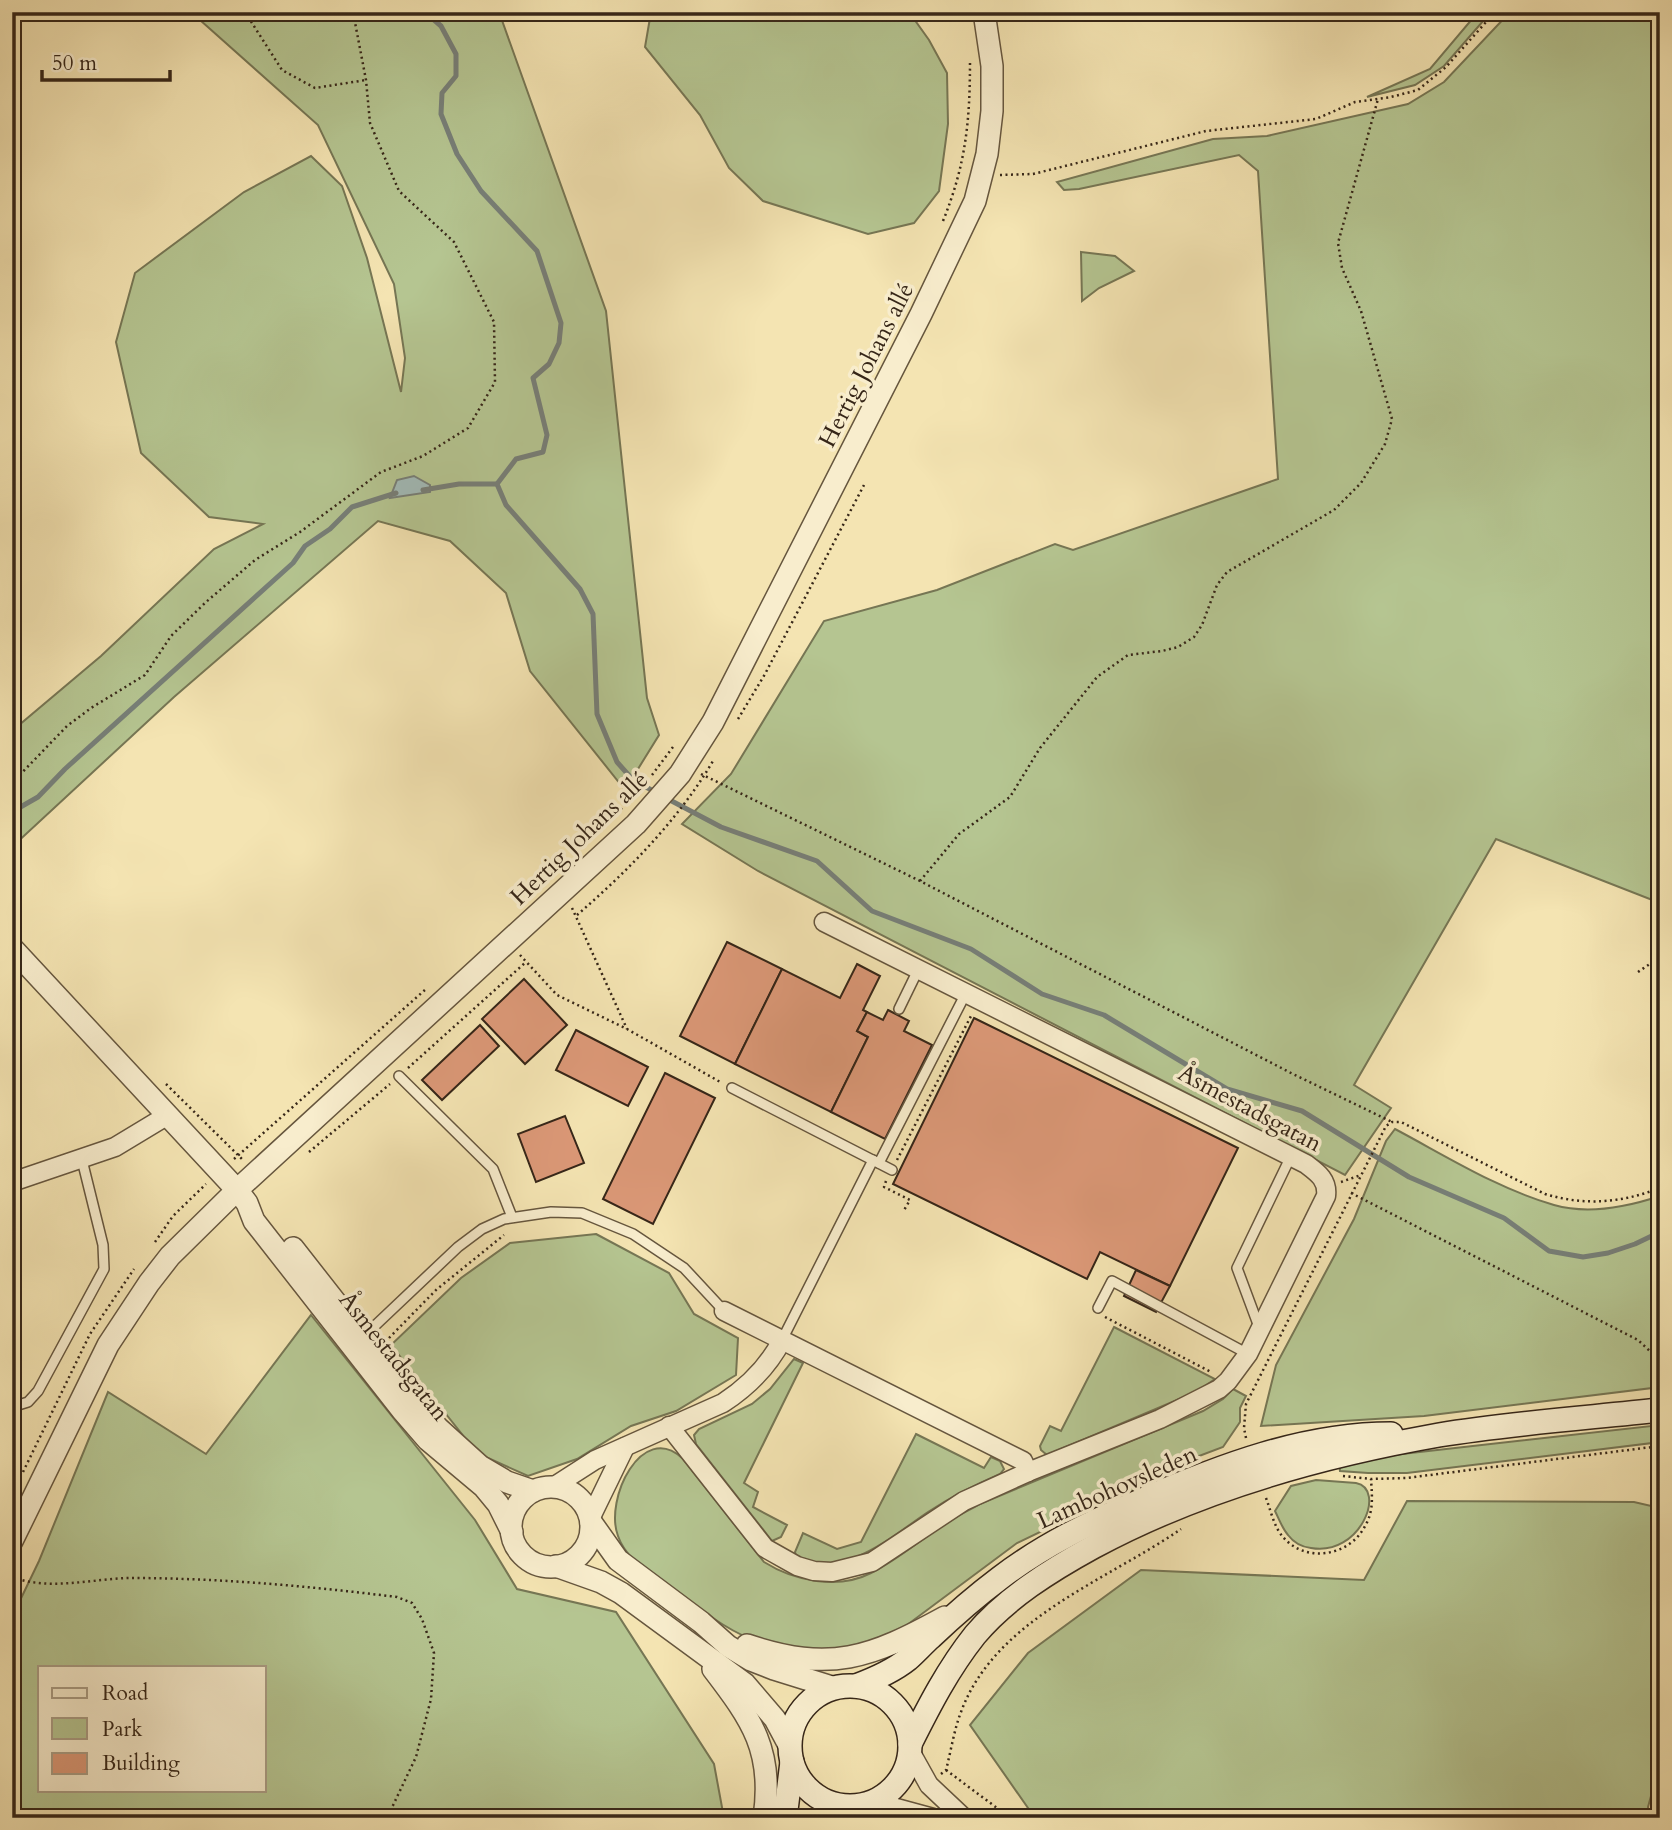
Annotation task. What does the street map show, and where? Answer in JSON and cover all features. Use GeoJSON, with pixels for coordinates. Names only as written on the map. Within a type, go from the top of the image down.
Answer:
{"type":"FeatureCollection","features":[{"type":"Feature","properties":{"kind":"main road","name":"Lambohovsleden"},"geometry":{"type":"LineString","coordinates":[[910,1748],[947,1673],[976,1634],[1011,1601],[1069,1561],[1152,1518],[1270,1473],[1324,1458],[1440,1435],[1660,1410]]}},
{"type":"Feature","properties":{"kind":"main road","name":"Lambohovsleden"},"geometry":{"type":"LineString","coordinates":[[846,1687],[885,1674],[908,1659],[962,1608],[1000,1577],[1039,1551],[1095,1521],[1180,1483],[1292,1446],[1356,1434],[1440,1435]]}},
{"type":"Feature","properties":{"kind":"main road"},"geometry":{"type":"LineString","coordinates":[[785,1818],[792,1730],[803,1709],[815,1697],[846,1687],[880,1694],[896,1707],[905,1723],[910,1748],[901,1779],[888,1793],[857,1808],[841,1806],[816,1796],[804,1785],[791,1755]]}},
{"type":"Feature","properties":{"kind":"street","name":"Hertig Johans allé"},"geometry":{"type":"LineString","coordinates":[[12,1541],[108,1345],[170,1256],[242,1197],[509,942],[636,809],[713,722],[927,303],[975,201],[987,154],[992,111],[992,66],[984,12]]}},
{"type":"Feature","properties":{"kind":"street","name":"Åsmestadsgatan"},"geometry":{"type":"LineString","coordinates":[[669,1426],[765,1548],[797,1566],[814,1571],[832,1572],[872,1562],[964,1501],[1179,1410],[1209,1395],[1228,1381],[1248,1354],[1326,1196],[1328,1187],[1316,1171],[1291,1156],[824,922]]}},
{"type":"Feature","properties":{"kind":"street","name":"Åsmestadsgatan"},"geometry":{"type":"LineString","coordinates":[[12,948],[221,1172],[242,1197],[254,1221],[362,1345],[458,1447],[498,1477],[543,1489]]}},
{"type":"Feature","properties":{"kind":"street"},"geometry":{"type":"LineString","coordinates":[[12,1182],[115,1147],[168,1115]]}},
{"type":"Feature","properties":{"kind":"street"},"geometry":{"type":"LineString","coordinates":[[724,1311],[1023,1461],[1028,1472]]}},
{"type":"Feature","properties":{"kind":"street"},"geometry":{"type":"LineString","coordinates":[[782,1340],[767,1366],[739,1393],[723,1403],[595,1460],[543,1489],[516,1508],[512,1532],[518,1548],[530,1560],[556,1566],[611,1587],[746,1684],[775,1719],[791,1755]]}},
{"type":"Feature","properties":{"kind":"street","name":"Åsmestadsgatan"},"geometry":{"type":"LineString","coordinates":[[362,1345],[428,1440],[484,1488],[498,1504],[512,1532]]}},
{"type":"Feature","properties":{"kind":"street"},"geometry":{"type":"LineString","coordinates":[[556,1566],[570,1562],[583,1551],[590,1538],[591,1521],[625,1447]]}},
{"type":"Feature","properties":{"kind":"street"},"geometry":{"type":"LineString","coordinates":[[543,1489],[567,1490],[579,1497],[587,1508],[591,1521],[618,1560],[701,1622],[728,1646],[774,1670],[846,1687]]}},
{"type":"Feature","properties":{"kind":"street"},"geometry":{"type":"LineString","coordinates":[[701,1622],[746,1645],[790,1658],[817,1661],[864,1654],[922,1630],[962,1608]]}},
{"type":"Feature","properties":{"kind":"street"},"geometry":{"type":"LineString","coordinates":[[701,1653],[736,1699],[758,1738],[767,1784],[764,1818]]}},
{"type":"Feature","properties":{"kind":"street"},"geometry":{"type":"LineString","coordinates":[[910,1748],[929,1785],[964,1818]]}},
{"type":"Feature","properties":{"kind":"street"},"geometry":{"type":"LineString","coordinates":[[857,1808],[933,1818]]}},
{"type":"Feature","properties":{"kind":"lane"},"geometry":{"type":"LineString","coordinates":[[899,1009],[918,970]]}},
{"type":"Feature","properties":{"kind":"lane"},"geometry":{"type":"LineString","coordinates":[[782,1340],[876,1161],[973,996]]}},
{"type":"Feature","properties":{"kind":"lane"},"geometry":{"type":"LineString","coordinates":[[399,1076],[493,1169],[512,1217]]}},
{"type":"Feature","properties":{"kind":"lane"},"geometry":{"type":"LineString","coordinates":[[732,1088],[892,1170]]}},
{"type":"Feature","properties":{"kind":"lane"},"geometry":{"type":"LineString","coordinates":[[1260,1329],[1237,1268],[1291,1156]]}},
{"type":"Feature","properties":{"kind":"lane"},"geometry":{"type":"LineString","coordinates":[[12,1407],[28,1402],[38,1391],[104,1269],[103,1245],[82,1160]]}},
{"type":"Feature","properties":{"kind":"lane"},"geometry":{"type":"LineString","coordinates":[[362,1345],[458,1247],[482,1230],[504,1219],[551,1212],[582,1213],[633,1234],[684,1268],[724,1311]]}},
{"type":"Feature","properties":{"kind":"lane"},"geometry":{"type":"LineString","coordinates":[[1097,1310],[1112,1281],[1248,1354]]}},
{"type":"Feature","properties":{"kind":"path"},"geometry":{"type":"LineString","coordinates":[[245,12],[282,71],[315,88],[366,79]]}},
{"type":"Feature","properties":{"kind":"path"},"geometry":{"type":"LineString","coordinates":[[12,783],[67,726],[145,675],[171,636],[255,560],[300,532],[382,472],[424,456],[468,428],[495,382],[494,322],[454,242],[399,191],[370,123],[366,79],[353,12]]}},
{"type":"Feature","properties":{"kind":"path"},"geometry":{"type":"LineString","coordinates":[[982,174],[1033,174],[1206,131],[1317,119],[1355,102],[1418,90],[1434,79],[1495,12]]}},
{"type":"Feature","properties":{"kind":"path"},"geometry":{"type":"LineString","coordinates":[[939,229],[956,190],[967,141],[970,54]]}},
{"type":"Feature","properties":{"kind":"path"},"geometry":{"type":"LineString","coordinates":[[920,881],[959,835],[1010,797],[1040,748],[1088,685],[1128,655],[1170,649],[1194,637],[1202,625],[1217,585],[1227,572],[1334,510],[1361,483],[1385,444],[1392,419],[1361,311],[1342,268],[1338,243],[1378,99]]}},
{"type":"Feature","properties":{"kind":"path"},"geometry":{"type":"LineString","coordinates":[[865,378],[908,293]]}},
{"type":"Feature","properties":{"kind":"path"},"geometry":{"type":"LineString","coordinates":[[737,720],[765,674],[864,485]]}},
{"type":"Feature","properties":{"kind":"path"},"geometry":{"type":"LineString","coordinates":[[671,767],[676,742]]}},
{"type":"Feature","properties":{"kind":"path"},"geometry":{"type":"LineString","coordinates":[[577,915],[608,888],[691,797],[717,754]]}},
{"type":"Feature","properties":{"kind":"path"},"geometry":{"type":"LineString","coordinates":[[704,776],[920,881],[1279,1067],[1392,1122],[1401,1122],[1545,1194],[1570,1202],[1603,1202],[1634,1198],[1660,1188]]}},
{"type":"Feature","properties":{"kind":"path"},"geometry":{"type":"LineString","coordinates":[[603,827],[636,809]]}},
{"type":"Feature","properties":{"kind":"path"},"geometry":{"type":"LineString","coordinates":[[570,905],[577,915],[627,1029]]}},
{"type":"Feature","properties":{"kind":"path"},"geometry":{"type":"LineString","coordinates":[[509,942],[558,995],[627,1029],[732,1088]]}},
{"type":"Feature","properties":{"kind":"path"},"geometry":{"type":"LineString","coordinates":[[1638,972],[1660,957]]}},
{"type":"Feature","properties":{"kind":"path"},"geometry":{"type":"LineString","coordinates":[[221,1172],[432,983]]}},
{"type":"Feature","properties":{"kind":"path"},"geometry":{"type":"LineString","coordinates":[[903,1212],[910,1200],[884,1186],[973,996]]}},
{"type":"Feature","properties":{"kind":"path"},"geometry":{"type":"LineString","coordinates":[[1247,1438],[1244,1428],[1246,1404],[1382,1132],[1392,1122]]}},
{"type":"Feature","properties":{"kind":"path"},"geometry":{"type":"LineString","coordinates":[[1328,1187],[1361,1175]]}},
{"type":"Feature","properties":{"kind":"path"},"geometry":{"type":"LineString","coordinates":[[1352,1193],[1638,1340],[1652,1353],[1660,1366]]}},
{"type":"Feature","properties":{"kind":"path"},"geometry":{"type":"LineString","coordinates":[[362,1345],[510,1230]]}},
{"type":"Feature","properties":{"kind":"path"},"geometry":{"type":"LineString","coordinates":[[1097,1310],[1228,1381]]}},
{"type":"Feature","properties":{"kind":"path"},"geometry":{"type":"LineString","coordinates":[[1335,1475],[1371,1479],[1406,1478],[1660,1446]]}},
{"type":"Feature","properties":{"kind":"path"},"geometry":{"type":"LineString","coordinates":[[1264,1495],[1278,1530],[1293,1546],[1313,1553],[1335,1552],[1353,1542],[1366,1526],[1372,1503],[1371,1479]]}},
{"type":"Feature","properties":{"kind":"path"},"geometry":{"type":"LineString","coordinates":[[929,1785],[946,1770],[967,1700],[986,1669],[1011,1641],[1072,1594],[1160,1544],[1190,1522]]}},
{"type":"Feature","properties":{"kind":"path"},"geometry":{"type":"LineString","coordinates":[[12,1577],[22,1581],[55,1585],[128,1578],[284,1584],[397,1597],[412,1603],[422,1619],[434,1653],[431,1699],[416,1757],[387,1818]]}},
{"type":"Feature","properties":{"kind":"path"},"geometry":{"type":"LineString","coordinates":[[946,1770],[1002,1811]]}},
{"type":"Feature","properties":{"kind":"green space"},"geometry":{"type":"Polygon","coordinates":[[[191,12],[499,12],[606,311],[647,698],[659,735],[625,790],[530,671],[506,593],[450,541],[378,521],[174,697],[12,847],[12,731],[101,656],[214,549],[263,524],[209,517],[141,453],[116,342],[135,273],[244,192],[311,156],[342,186],[367,258],[401,392],[405,358],[394,284],[318,125],[191,12]]]}},
{"type":"Feature","properties":{"kind":"green space"},"geometry":{"type":"Polygon","coordinates":[[[651,12],[909,12],[929,40],[947,73],[948,124],[939,191],[914,223],[868,234],[763,201],[729,168],[700,115],[645,47],[651,12]]]}},
{"type":"Feature","properties":{"kind":"green space"},"geometry":{"type":"Polygon","coordinates":[[[1478,12],[1491,12],[1444,66],[1415,85],[1367,97],[1430,69],[1478,12]]]}},
{"type":"Feature","properties":{"kind":"green space"},"geometry":{"type":"Polygon","coordinates":[[[1510,12],[1660,12],[1660,903],[1496,839],[1354,1085],[1391,1108],[1345,1175],[758,871],[682,824],[731,774],[824,621],[937,590],[1055,544],[1073,550],[1278,479],[1258,171],[1239,155],[1079,189],[1064,190],[1057,182],[1213,139],[1267,136],[1408,104],[1444,82],[1510,12]]]}},
{"type":"Feature","properties":{"kind":"green space"},"geometry":{"type":"Polygon","coordinates":[[[1081,252],[1115,256],[1134,271],[1099,288],[1082,301],[1081,252]]]}},
{"type":"Feature","properties":{"kind":"green space"},"geometry":{"type":"Polygon","coordinates":[[[1395,1129],[1493,1181],[1554,1205],[1581,1209],[1608,1208],[1660,1196],[1660,1387],[1424,1416],[1261,1426],[1276,1365],[1354,1219],[1386,1141],[1395,1129]]]}},
{"type":"Feature","properties":{"kind":"green space"},"geometry":{"type":"Polygon","coordinates":[[[596,1234],[669,1273],[694,1314],[738,1338],[736,1375],[676,1411],[631,1426],[577,1459],[528,1476],[477,1453],[391,1345],[461,1278],[510,1243],[596,1234]]]}},
{"type":"Feature","properties":{"kind":"green space"},"geometry":{"type":"Polygon","coordinates":[[[311,1315],[475,1520],[517,1589],[616,1612],[714,1764],[724,1818],[12,1818],[12,1617],[39,1561],[108,1392],[206,1454],[311,1315]]]}},
{"type":"Feature","properties":{"kind":"green space"},"geometry":{"type":"Polygon","coordinates":[[[1114,1327],[1215,1379],[1196,1392],[1047,1455],[1040,1446],[1050,1426],[1061,1431],[1114,1327]]]}},
{"type":"Feature","properties":{"kind":"green space"},"geometry":{"type":"Polygon","coordinates":[[[794,1359],[803,1363],[744,1483],[758,1492],[753,1507],[787,1525],[781,1537],[772,1541],[696,1444],[694,1435],[699,1429],[752,1404],[770,1389],[794,1359]]]}},
{"type":"Feature","properties":{"kind":"green space"},"geometry":{"type":"Polygon","coordinates":[[[1233,1389],[1246,1396],[1240,1408],[1240,1422],[1223,1447],[1178,1464],[1127,1497],[1065,1520],[1017,1543],[907,1625],[891,1634],[855,1646],[799,1650],[750,1639],[715,1619],[648,1572],[627,1552],[618,1536],[616,1503],[630,1469],[640,1457],[653,1449],[667,1449],[682,1458],[764,1562],[789,1574],[816,1581],[858,1578],[890,1562],[947,1522],[980,1504],[1203,1411],[1223,1399],[1233,1389]]]}},
{"type":"Feature","properties":{"kind":"green space"},"geometry":{"type":"Polygon","coordinates":[[[1660,1425],[1660,1442],[1407,1473],[1340,1471],[1339,1464],[1393,1455],[1660,1425]]]}},
{"type":"Feature","properties":{"kind":"green space"},"geometry":{"type":"Polygon","coordinates":[[[916,1434],[984,1468],[991,1457],[1000,1461],[1004,1469],[1000,1474],[937,1507],[866,1553],[831,1563],[813,1563],[796,1556],[795,1552],[803,1533],[837,1549],[861,1542],[916,1434]]]}},
{"type":"Feature","properties":{"kind":"green space"},"geometry":{"type":"Polygon","coordinates":[[[1316,1480],[1356,1483],[1365,1488],[1369,1497],[1364,1521],[1355,1533],[1328,1548],[1301,1546],[1290,1538],[1275,1511],[1291,1486],[1316,1480]]]}},
{"type":"Feature","properties":{"kind":"green space"},"geometry":{"type":"Polygon","coordinates":[[[1407,1501],[1634,1502],[1660,1508],[1660,1763],[1648,1807],[1649,1818],[1035,1818],[970,1725],[1028,1653],[1141,1570],[1364,1580],[1407,1501]]]}},
{"type":"Feature","properties":{"kind":"water"},"geometry":{"type":"Polygon","coordinates":[[[414,476],[430,485],[430,492],[390,498],[397,480],[414,476]]]}},
{"type":"Feature","properties":{"kind":"building"},"geometry":{"type":"Polygon","coordinates":[[[727,942],[782,969],[735,1064],[680,1036],[727,942]]]}},
{"type":"Feature","properties":{"kind":"building"},"geometry":{"type":"Polygon","coordinates":[[[857,964],[880,976],[863,1010],[867,1012],[857,1031],[868,1037],[831,1112],[735,1064],[782,969],[840,998],[857,964]]]}},
{"type":"Feature","properties":{"kind":"building"},"geometry":{"type":"Polygon","coordinates":[[[524,979],[567,1025],[525,1064],[482,1019],[524,979]]]}},
{"type":"Feature","properties":{"kind":"building"},"geometry":{"type":"Polygon","coordinates":[[[888,1010],[909,1021],[904,1031],[932,1045],[885,1139],[831,1112],[868,1037],[857,1031],[867,1012],[883,1020],[888,1010]]]}},
{"type":"Feature","properties":{"kind":"building"},"geometry":{"type":"Polygon","coordinates":[[[974,1018],[1238,1148],[1170,1286],[1100,1252],[1087,1279],[893,1184],[974,1018]]]}},
{"type":"Feature","properties":{"kind":"building"},"geometry":{"type":"Polygon","coordinates":[[[480,1025],[499,1046],[442,1100],[422,1080],[480,1025]]]}},
{"type":"Feature","properties":{"kind":"building"},"geometry":{"type":"Polygon","coordinates":[[[576,1030],[648,1067],[628,1106],[556,1070],[576,1030]]]}},
{"type":"Feature","properties":{"kind":"building"},"geometry":{"type":"Polygon","coordinates":[[[665,1073],[715,1098],[653,1224],[603,1199],[665,1073]]]}},
{"type":"Feature","properties":{"kind":"building"},"geometry":{"type":"Polygon","coordinates":[[[565,1116],[584,1163],[536,1182],[518,1134],[565,1116]]]}},
{"type":"Feature","properties":{"kind":"building"},"geometry":{"type":"Polygon","coordinates":[[[1136,1270],[1170,1286],[1156,1312],[1124,1296],[1136,1270]]]}},
{"type":"Feature","properties":{"kind":"waterway"},"geometry":{"type":"LineString","coordinates":[[425,12],[441,26],[456,54],[456,76],[442,93],[441,114],[457,154],[481,191],[537,251],[561,323],[559,343],[549,364],[533,378],[547,435],[543,452],[516,459],[497,484],[506,505],[580,589],[593,614],[597,714],[617,762],[633,780],[657,793]]}},
{"type":"Feature","properties":{"kind":"waterway"},"geometry":{"type":"LineString","coordinates":[[423,490],[459,484],[497,484]]}},
{"type":"Feature","properties":{"kind":"waterway"},"geometry":{"type":"LineString","coordinates":[[12,816],[17,809],[38,797],[65,769],[293,563],[305,546],[330,529],[352,507],[396,493]]}},
{"type":"Feature","properties":{"kind":"waterway"},"geometry":{"type":"LineString","coordinates":[[666,798],[721,827],[817,861],[872,911],[971,949],[1042,994],[1104,1015],[1227,1089],[1302,1111],[1409,1177],[1504,1218],[1549,1251],[1583,1257],[1608,1253],[1660,1232]]}}]}
